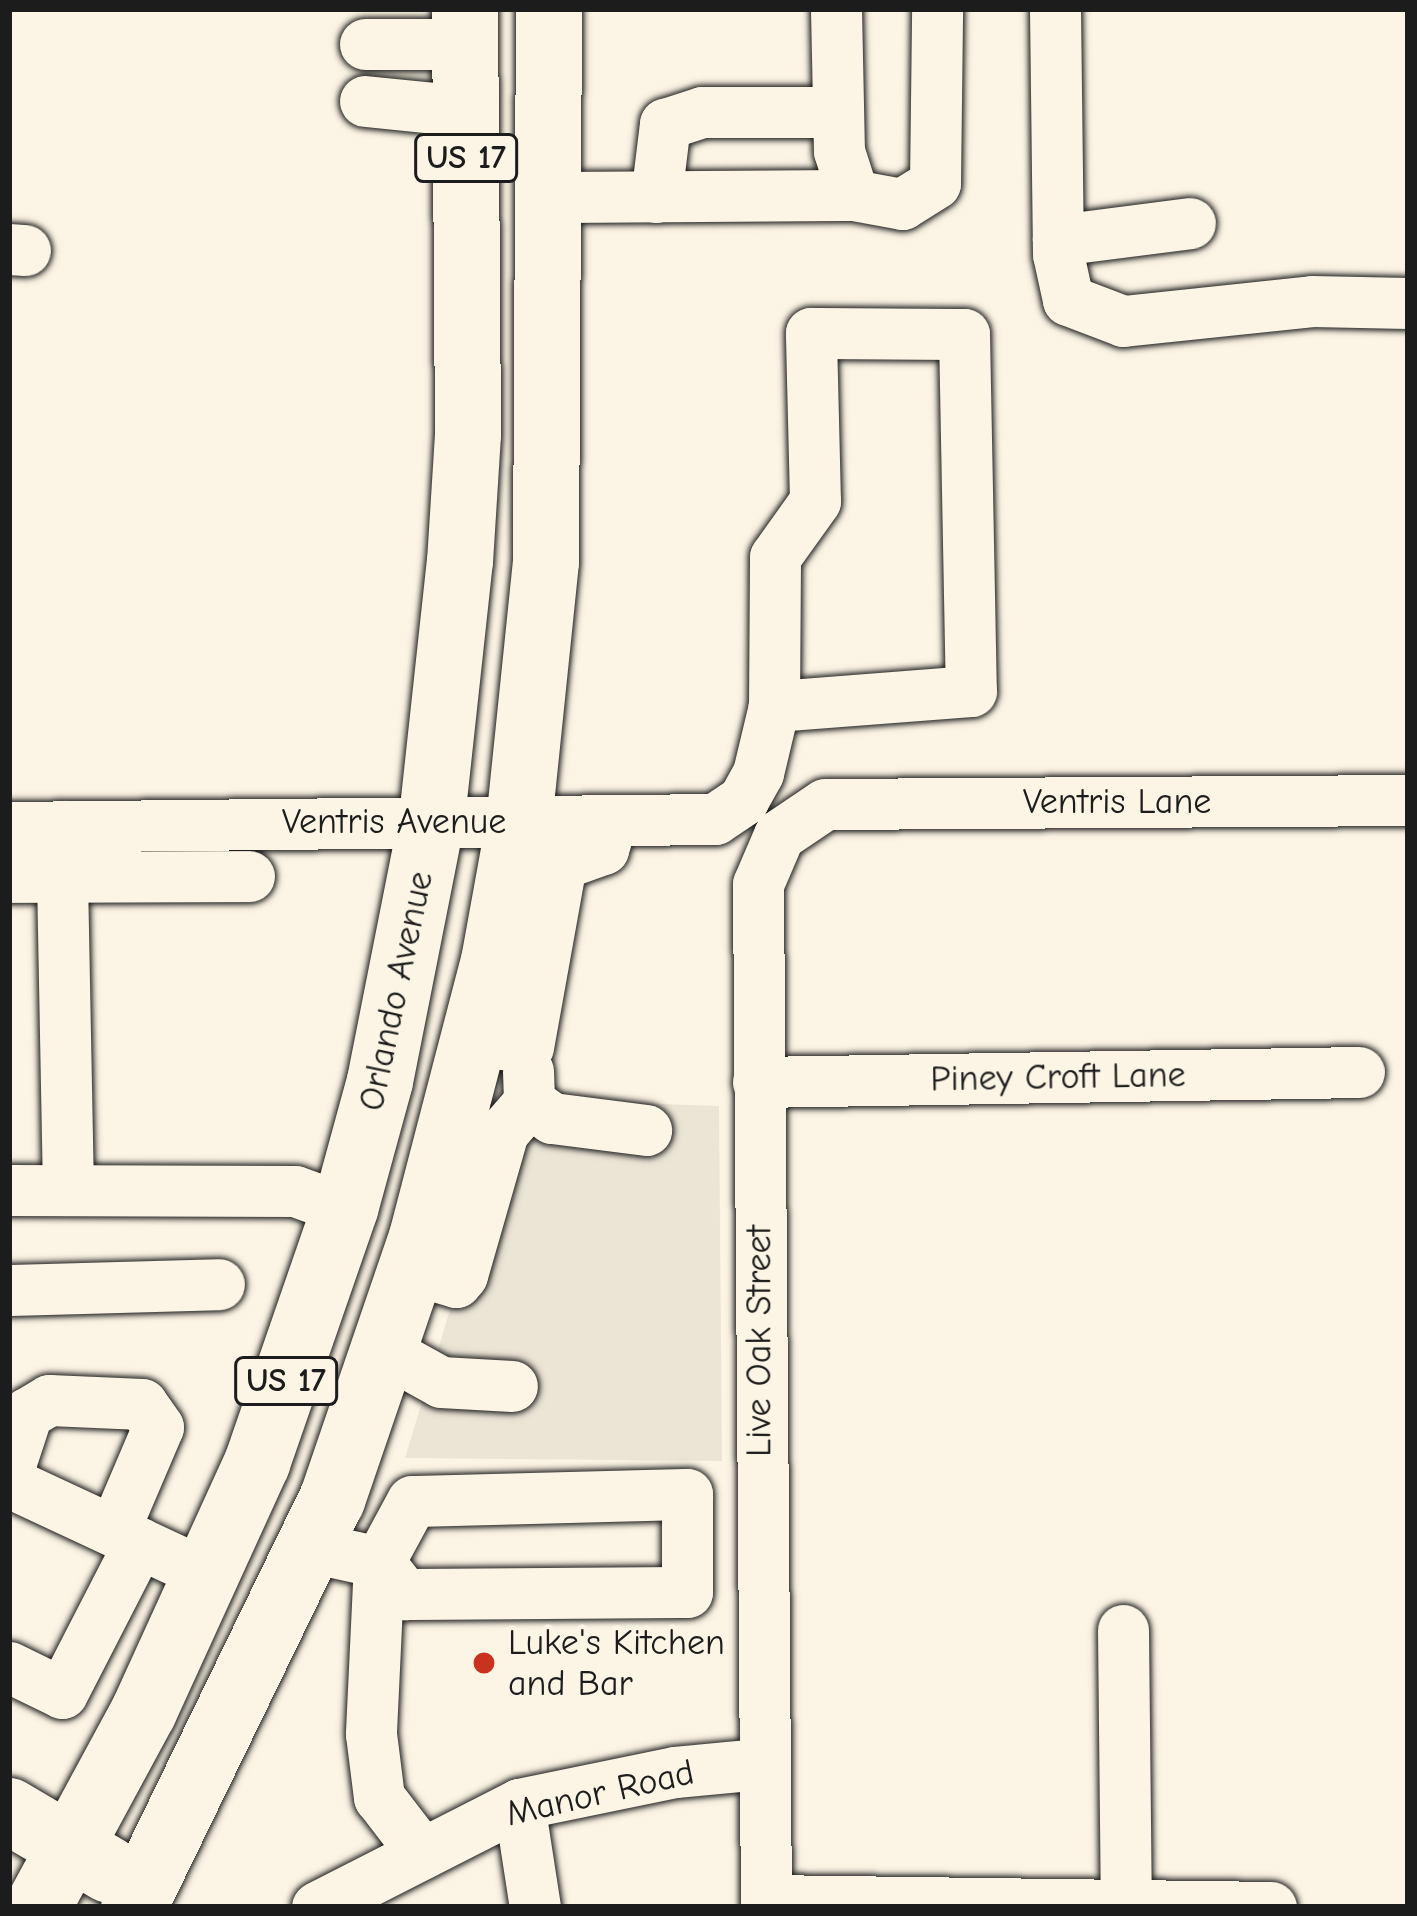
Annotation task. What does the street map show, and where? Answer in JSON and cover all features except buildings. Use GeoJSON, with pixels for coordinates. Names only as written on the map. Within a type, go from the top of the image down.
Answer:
{"type":"FeatureCollection","features":[{"type":"Feature","properties":{"kind":"main road","name":"US 17"},"geometry":{"type":"LineString","coordinates":[[153,1901],[311,1547],[412,1269],[475,1142],[501,1044],[530,853],[548,517],[549,9]]}},
{"type":"Feature","properties":{"kind":"main road","name":"Orlando Avenue"},"geometry":{"type":"LineString","coordinates":[[38,1907],[208,1575],[257,1463],[345,1209],[432,818],[468,434],[465,27]]}},
{"type":"Feature","properties":{"kind":"main road"},"geometry":{"type":"LineString","coordinates":[[9,1810],[153,1901]]}},
{"type":"Feature","properties":{"kind":"street"},"geometry":{"type":"LineString","coordinates":[[836,9],[838,112],[853,195]]}},
{"type":"Feature","properties":{"kind":"street"},"geometry":{"type":"LineString","coordinates":[[552,197],[853,195],[902,204],[935,183],[937,9]]}},
{"type":"Feature","properties":{"kind":"street"},"geometry":{"type":"LineString","coordinates":[[1055,9],[1058,240],[1068,300],[1123,321],[1312,301],[1408,303]]}},
{"type":"Feature","properties":{"kind":"street"},"geometry":{"type":"LineString","coordinates":[[365,44],[465,27]]}},
{"type":"Feature","properties":{"kind":"street"},"geometry":{"type":"LineString","coordinates":[[365,100],[466,111]]}},
{"type":"Feature","properties":{"kind":"street"},"geometry":{"type":"LineString","coordinates":[[656,197],[665,124],[702,112],[838,112]]}},
{"type":"Feature","properties":{"kind":"street"},"geometry":{"type":"LineString","coordinates":[[1058,240],[1190,223]]}},
{"type":"Feature","properties":{"kind":"street"},"geometry":{"type":"LineString","coordinates":[[812,333],[964,334],[971,691],[774,706],[776,556],[815,501],[812,333]]}},
{"type":"Feature","properties":{"kind":"street","name":"Ventris Avenue"},"geometry":{"type":"LineString","coordinates":[[9,826],[62,850],[432,818],[530,853],[610,822],[715,819],[743,800],[758,773],[774,706]]}},
{"type":"Feature","properties":{"kind":"street","name":"Ventris Lane"},"geometry":{"type":"LineString","coordinates":[[825,804],[1408,800]]}},
{"type":"Feature","properties":{"kind":"street","name":"Live Oak Street"},"geometry":{"type":"LineString","coordinates":[[766,1904],[760,1764],[758,884],[779,836],[825,804]]}},
{"type":"Feature","properties":{"kind":"street"},"geometry":{"type":"LineString","coordinates":[[62,850],[68,1190]]}},
{"type":"Feature","properties":{"kind":"street"},"geometry":{"type":"LineString","coordinates":[[9,877],[62,850],[249,876]]}},
{"type":"Feature","properties":{"kind":"street"},"geometry":{"type":"LineString","coordinates":[[501,1044],[529,1102],[552,1118],[646,1130]]}},
{"type":"Feature","properties":{"kind":"street","name":"Piney Croft Lane"},"geometry":{"type":"LineString","coordinates":[[758,1082],[1359,1072]]}},
{"type":"Feature","properties":{"kind":"street"},"geometry":{"type":"LineString","coordinates":[[475,1142],[529,1102]]}},
{"type":"Feature","properties":{"kind":"street"},"geometry":{"type":"LineString","coordinates":[[9,1190],[296,1191],[345,1209]]}},
{"type":"Feature","properties":{"kind":"street"},"geometry":{"type":"LineString","coordinates":[[9,1290],[219,1284]]}},
{"type":"Feature","properties":{"kind":"street"},"geometry":{"type":"LineString","coordinates":[[385,1351],[440,1382],[512,1386]]}},
{"type":"Feature","properties":{"kind":"street"},"geometry":{"type":"LineString","coordinates":[[311,1547],[379,1562],[404,1594],[687,1592],[687,1494],[412,1501],[379,1562],[370,1657],[379,1797],[422,1852]]}},
{"type":"Feature","properties":{"kind":"street"},"geometry":{"type":"LineString","coordinates":[[9,1667],[62,1693],[126,1536],[208,1575]]}},
{"type":"Feature","properties":{"kind":"street"},"geometry":{"type":"LineString","coordinates":[[1123,1630],[1126,1905]]}},
{"type":"Feature","properties":{"kind":"street","name":"Manor Road"},"geometry":{"type":"LineString","coordinates":[[317,1907],[519,1804],[675,1772],[760,1764]]}},
{"type":"Feature","properties":{"kind":"street"},"geometry":{"type":"LineString","coordinates":[[519,1804],[535,1907]]}},
{"type":"Feature","properties":{"kind":"street"},"geometry":{"type":"LineString","coordinates":[[766,1904],[1271,1907]]}},
{"type":"Feature","properties":{"kind":"shaded area"},"geometry":{"type":"Polygon","coordinates":[[[514,1099],[719,1106],[722,1461],[405,1458],[514,1099]]]}},
{"type":"Feature","properties":{"kind":"place","name":"Luke's Kitchen and Bar"},"geometry":{"type":"Point","coordinates":[484,1663]}}]}
